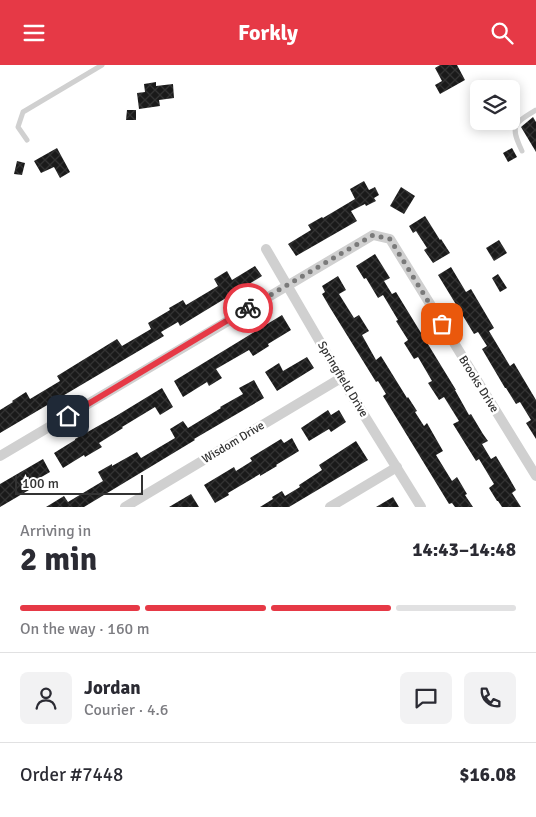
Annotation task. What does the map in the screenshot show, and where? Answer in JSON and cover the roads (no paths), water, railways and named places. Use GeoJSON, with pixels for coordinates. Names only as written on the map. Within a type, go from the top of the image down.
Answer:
{"type":"FeatureCollection","features":[{"type":"Feature","properties":{"kind":"street","name":"Brooks Drive"},"geometry":{"type":"LineString","coordinates":[[0,456],[373,235],[390,239],[536,476]]}},
{"type":"Feature","properties":{"kind":"street","name":"Springfield Drive"},"geometry":{"type":"LineString","coordinates":[[266,249],[421,507]]}},
{"type":"Feature","properties":{"kind":"street","name":"Wisdom Drive"},"geometry":{"type":"LineString","coordinates":[[125,507],[342,378]]}},
{"type":"Feature","properties":{"kind":"street"},"geometry":{"type":"LineString","coordinates":[[330,507],[397,467]]}},
{"type":"Feature","properties":{"kind":"lane"},"geometry":{"type":"LineString","coordinates":[[27,140],[18,127],[22,113],[102,65]]}},
{"type":"Feature","properties":{"kind":"lane"},"geometry":{"type":"LineString","coordinates":[[522,151],[515,128],[517,123],[536,110]]}}]}
